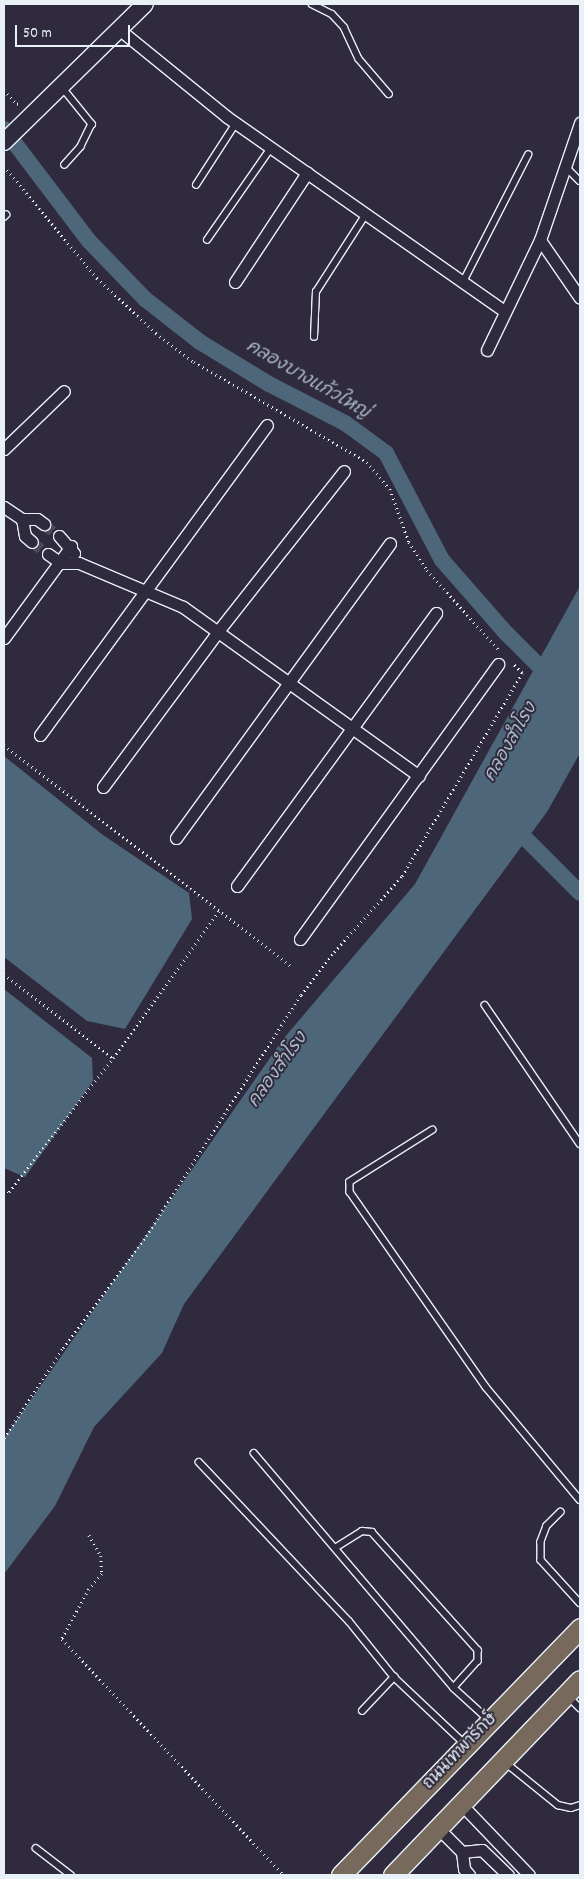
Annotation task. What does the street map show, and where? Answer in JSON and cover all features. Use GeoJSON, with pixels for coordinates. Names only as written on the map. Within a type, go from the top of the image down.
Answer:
{"type":"FeatureCollection","features":[{"type":"Feature","properties":{"kind":"main road"},"geometry":{"type":"LineString","coordinates":[[4,142],[145,4]]}},
{"type":"Feature","properties":{"kind":"main road","name":"ถนนเทพารักษ์"},"geometry":{"type":"LineString","coordinates":[[341,1875],[580,1628]]}},
{"type":"Feature","properties":{"kind":"main road"},"geometry":{"type":"LineString","coordinates":[[393,1875],[580,1680]]}},
{"type":"Feature","properties":{"kind":"street"},"geometry":{"type":"LineString","coordinates":[[120,30],[236,123],[504,311]]}},
{"type":"Feature","properties":{"kind":"street"},"geometry":{"type":"LineString","coordinates":[[487,350],[504,311],[540,240],[567,168],[580,123]]}},
{"type":"Feature","properties":{"kind":"street"},"geometry":{"type":"LineString","coordinates":[[235,282],[307,173]]}},
{"type":"Feature","properties":{"kind":"street"},"geometry":{"type":"LineString","coordinates":[[540,240],[580,298]]}},
{"type":"Feature","properties":{"kind":"street"},"geometry":{"type":"LineString","coordinates":[[4,449],[64,391]]}},
{"type":"Feature","properties":{"kind":"street"},"geometry":{"type":"LineString","coordinates":[[40,735],[146,593],[267,425]]}},
{"type":"Feature","properties":{"kind":"street"},"geometry":{"type":"LineString","coordinates":[[103,787],[219,630],[344,471]]}},
{"type":"Feature","properties":{"kind":"street"},"geometry":{"type":"LineString","coordinates":[[4,507],[22,520],[37,519],[44,524]]}},
{"type":"Feature","properties":{"kind":"street"},"geometry":{"type":"LineString","coordinates":[[22,520],[25,536],[32,542]]}},
{"type":"Feature","properties":{"kind":"street"},"geometry":{"type":"LineString","coordinates":[[59,536],[72,546],[79,563]]}},
{"type":"Feature","properties":{"kind":"street"},"geometry":{"type":"LineString","coordinates":[[176,838],[390,543]]}},
{"type":"Feature","properties":{"kind":"street"},"geometry":{"type":"LineString","coordinates":[[4,638],[72,546]]}},
{"type":"Feature","properties":{"kind":"street"},"geometry":{"type":"LineString","coordinates":[[48,554],[61,563],[79,563],[146,593],[183,607],[219,630],[419,776]]}},
{"type":"Feature","properties":{"kind":"street"},"geometry":{"type":"LineString","coordinates":[[237,886],[436,613]]}},
{"type":"Feature","properties":{"kind":"street"},"geometry":{"type":"LineString","coordinates":[[300,939],[504,660]]}},
{"type":"Feature","properties":{"kind":"street"},"geometry":{"type":"LineString","coordinates":[[461,1804],[529,1875]]}},
{"type":"Feature","properties":{"kind":"street"},"geometry":{"type":"LineString","coordinates":[[438,1828],[462,1852],[464,1870],[469,1875]]}},
{"type":"Feature","properties":{"kind":"street"},"geometry":{"type":"LineString","coordinates":[[462,1852],[482,1850],[508,1875]]}},
{"type":"Feature","properties":{"kind":"lane"},"geometry":{"type":"LineString","coordinates":[[314,4],[332,14],[344,27],[358,59],[389,94]]}},
{"type":"Feature","properties":{"kind":"lane"},"geometry":{"type":"LineString","coordinates":[[62,87],[92,124],[81,148],[65,165]]}},
{"type":"Feature","properties":{"kind":"lane"},"geometry":{"type":"LineString","coordinates":[[196,185],[236,123]]}},
{"type":"Feature","properties":{"kind":"lane"},"geometry":{"type":"LineString","coordinates":[[207,240],[271,148]]}},
{"type":"Feature","properties":{"kind":"lane"},"geometry":{"type":"LineString","coordinates":[[462,282],[528,155]]}},
{"type":"Feature","properties":{"kind":"lane"},"geometry":{"type":"LineString","coordinates":[[567,168],[580,181]]}},
{"type":"Feature","properties":{"kind":"lane"},"geometry":{"type":"LineString","coordinates":[[314,337],[316,292],[366,214]]}},
{"type":"Feature","properties":{"kind":"lane"},"geometry":{"type":"LineString","coordinates":[[486,1005],[580,1144]]}},
{"type":"Feature","properties":{"kind":"lane"},"geometry":{"type":"LineString","coordinates":[[433,1130],[350,1182],[350,1192],[486,1387],[580,1500]]}},
{"type":"Feature","properties":{"kind":"lane"},"geometry":{"type":"LineString","coordinates":[[254,1453],[454,1688],[490,1721]]}},
{"type":"Feature","properties":{"kind":"lane"},"geometry":{"type":"LineString","coordinates":[[199,1462],[348,1621],[394,1677],[467,1746]]}},
{"type":"Feature","properties":{"kind":"lane"},"geometry":{"type":"LineString","coordinates":[[561,1512],[547,1526],[541,1542],[541,1560],[580,1603]]}},
{"type":"Feature","properties":{"kind":"lane"},"geometry":{"type":"LineString","coordinates":[[335,1548],[362,1531],[372,1532],[478,1650],[478,1661],[454,1688]]}},
{"type":"Feature","properties":{"kind":"lane"},"geometry":{"type":"LineString","coordinates":[[362,1711],[394,1677]]}},
{"type":"Feature","properties":{"kind":"lane"},"geometry":{"type":"LineString","coordinates":[[566,1695],[580,1708]]}},
{"type":"Feature","properties":{"kind":"lane"},"geometry":{"type":"LineString","coordinates":[[503,1760],[558,1805],[571,1808],[580,1805]]}},
{"type":"Feature","properties":{"kind":"lane"},"geometry":{"type":"LineString","coordinates":[[36,1848],[71,1875]]}},
{"type":"Feature","properties":{"kind":"path"},"geometry":{"type":"LineString","coordinates":[[4,166],[97,278],[156,333],[194,362],[366,462],[390,488],[409,542],[427,570],[504,660],[522,674],[402,876],[334,952],[301,995],[146,1236],[4,1438]]}},
{"type":"Feature","properties":{"kind":"path"},"geometry":{"type":"LineString","coordinates":[[4,745],[290,966]]}},
{"type":"Feature","properties":{"kind":"path"},"geometry":{"type":"LineString","coordinates":[[4,1188],[9,1192],[113,1058],[219,911]]}},
{"type":"Feature","properties":{"kind":"path"},"geometry":{"type":"LineString","coordinates":[[4,974],[113,1058]]}},
{"type":"Feature","properties":{"kind":"path"},"geometry":{"type":"LineString","coordinates":[[89,1535],[102,1556],[102,1574],[89,1589],[62,1638],[284,1875]]}},
{"type":"Feature","properties":{"kind":"water","name":"คลองสำโรง"},"geometry":{"type":"Polygon","coordinates":[[[580,586],[580,753],[547,812],[184,1304],[162,1353],[94,1427],[55,1506],[4,1574],[4,1438],[284,1038],[415,884],[580,586]]]}},
{"type":"Feature","properties":{"kind":"water"},"geometry":{"type":"Polygon","coordinates":[[[4,756],[103,835],[189,893],[192,919],[125,1029],[87,1021],[4,957],[4,756]]]}},
{"type":"Feature","properties":{"kind":"water"},"geometry":{"type":"Polygon","coordinates":[[[4,989],[92,1058],[93,1081],[25,1177],[4,1168],[4,989]]]}},
{"type":"Feature","properties":{"kind":"waterway","name":"คลองบางแก้วใหญ่"},"geometry":{"type":"LineString","coordinates":[[4,129],[89,241],[145,299],[200,342],[269,384],[345,423],[386,453],[442,560],[506,633],[551,678]]}},
{"type":"Feature","properties":{"kind":"waterway"},"geometry":{"type":"LineString","coordinates":[[512,825],[580,893]]}},
{"type":"Feature","properties":{"kind":"tunnel"},"geometry":{"type":"LineString","coordinates":[[44,524],[59,536]]}},
{"type":"Feature","properties":{"kind":"tunnel"},"geometry":{"type":"LineString","coordinates":[[32,542],[48,554]]}}]}
